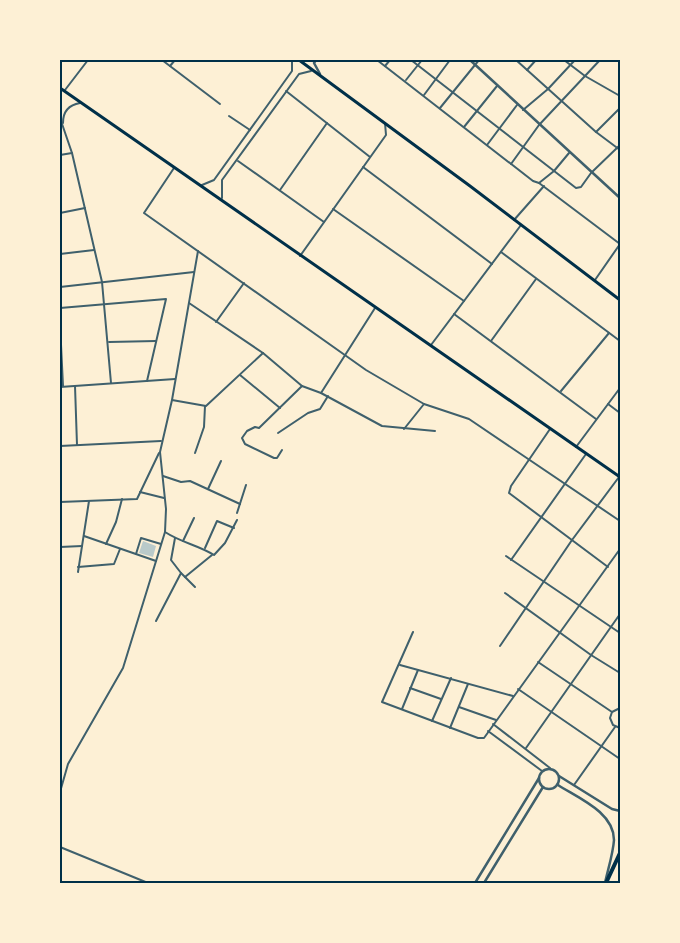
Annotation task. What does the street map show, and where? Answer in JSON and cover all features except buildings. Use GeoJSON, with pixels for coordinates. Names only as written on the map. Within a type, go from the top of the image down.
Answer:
{"type":"FeatureCollection","features":[{"type":"Feature","properties":{"kind":"highway"},"geometry":{"type":"LineString","coordinates":[[605,883],[620,853]]}},
{"type":"Feature","properties":{"kind":"main road"},"geometry":{"type":"LineString","coordinates":[[299,60],[385,122],[620,300]]}},
{"type":"Feature","properties":{"kind":"main road"},"geometry":{"type":"LineString","coordinates":[[60,88],[222,198],[300,256],[620,477]]}},
{"type":"Feature","properties":{"kind":"street"},"geometry":{"type":"LineString","coordinates":[[64,91],[88,60]]}},
{"type":"Feature","properties":{"kind":"street"},"geometry":{"type":"LineString","coordinates":[[162,60],[220,104]]}},
{"type":"Feature","properties":{"kind":"street"},"geometry":{"type":"LineString","coordinates":[[170,66],[174,60]]}},
{"type":"Feature","properties":{"kind":"street"},"geometry":{"type":"LineString","coordinates":[[202,185],[214,180],[250,130],[292,71],[292,60]]}},
{"type":"Feature","properties":{"kind":"street"},"geometry":{"type":"LineString","coordinates":[[316,60],[314,63],[320,75]]}},
{"type":"Feature","properties":{"kind":"street"},"geometry":{"type":"LineString","coordinates":[[377,60],[406,80],[533,181],[544,186],[620,244],[595,280]]}},
{"type":"Feature","properties":{"kind":"street"},"geometry":{"type":"LineString","coordinates":[[385,66],[390,60]]}},
{"type":"Feature","properties":{"kind":"street"},"geometry":{"type":"LineString","coordinates":[[411,60],[554,171],[579,188],[591,173],[619,149],[620,145]]}},
{"type":"Feature","properties":{"kind":"street"},"geometry":{"type":"LineString","coordinates":[[406,80],[422,60]]}},
{"type":"Feature","properties":{"kind":"street"},"geometry":{"type":"LineString","coordinates":[[424,95],[450,60]]}},
{"type":"Feature","properties":{"kind":"street"},"geometry":{"type":"LineString","coordinates":[[470,60],[620,198]]}},
{"type":"Feature","properties":{"kind":"street"},"geometry":{"type":"LineString","coordinates":[[440,108],[479,60]]}},
{"type":"Feature","properties":{"kind":"street"},"geometry":{"type":"LineString","coordinates":[[516,60],[596,132],[619,149]]}},
{"type":"Feature","properties":{"kind":"street"},"geometry":{"type":"LineString","coordinates":[[527,70],[536,60]]}},
{"type":"Feature","properties":{"kind":"street"},"geometry":{"type":"LineString","coordinates":[[564,60],[585,76],[620,96]]}},
{"type":"Feature","properties":{"kind":"street"},"geometry":{"type":"LineString","coordinates":[[523,110],[548,89],[575,60]]}},
{"type":"Feature","properties":{"kind":"street"},"geometry":{"type":"LineString","coordinates":[[511,164],[522,146],[539,125],[600,60]]}},
{"type":"Feature","properties":{"kind":"street"},"geometry":{"type":"LineString","coordinates":[[222,198],[222,180],[299,74],[314,70]]}},
{"type":"Feature","properties":{"kind":"street"},"geometry":{"type":"LineString","coordinates":[[464,127],[497,86]]}},
{"type":"Feature","properties":{"kind":"street"},"geometry":{"type":"LineString","coordinates":[[286,91],[370,157]]}},
{"type":"Feature","properties":{"kind":"street"},"geometry":{"type":"LineString","coordinates":[[63,124],[63,116],[73,104],[81,103],[88,106]]}},
{"type":"Feature","properties":{"kind":"street"},"geometry":{"type":"LineString","coordinates":[[487,145],[517,105]]}},
{"type":"Feature","properties":{"kind":"street"},"geometry":{"type":"LineString","coordinates":[[596,132],[620,108]]}},
{"type":"Feature","properties":{"kind":"street"},"geometry":{"type":"LineString","coordinates":[[229,116],[250,130]]}},
{"type":"Feature","properties":{"kind":"street"},"geometry":{"type":"LineString","coordinates":[[60,118],[72,152],[102,282],[109,342],[110,383]]}},
{"type":"Feature","properties":{"kind":"street"},"geometry":{"type":"LineString","coordinates":[[300,256],[386,135],[385,122]]}},
{"type":"Feature","properties":{"kind":"street"},"geometry":{"type":"LineString","coordinates":[[280,190],[327,123]]}},
{"type":"Feature","properties":{"kind":"street"},"geometry":{"type":"LineString","coordinates":[[60,155],[72,152]]}},
{"type":"Feature","properties":{"kind":"street"},"geometry":{"type":"LineString","coordinates":[[539,183],[554,171],[569,153]]}},
{"type":"Feature","properties":{"kind":"street"},"geometry":{"type":"LineString","coordinates":[[237,161],[324,222]]}},
{"type":"Feature","properties":{"kind":"street"},"geometry":{"type":"LineString","coordinates":[[175,166],[144,213],[366,370],[424,404],[469,418],[597,508],[620,521]]}},
{"type":"Feature","properties":{"kind":"street"},"geometry":{"type":"LineString","coordinates":[[363,167],[492,264]]}},
{"type":"Feature","properties":{"kind":"street"},"geometry":{"type":"LineString","coordinates":[[514,220],[544,186]]}},
{"type":"Feature","properties":{"kind":"street"},"geometry":{"type":"LineString","coordinates":[[60,213],[85,208]]}},
{"type":"Feature","properties":{"kind":"street"},"geometry":{"type":"LineString","coordinates":[[333,209],[464,302]]}},
{"type":"Feature","properties":{"kind":"street"},"geometry":{"type":"LineString","coordinates":[[431,345],[521,225]]}},
{"type":"Feature","properties":{"kind":"street"},"geometry":{"type":"LineString","coordinates":[[60,254],[94,250]]}},
{"type":"Feature","properties":{"kind":"street"},"geometry":{"type":"LineString","coordinates":[[60,792],[68,764],[123,668],[165,532],[161,441],[172,400],[198,251]]}},
{"type":"Feature","properties":{"kind":"street"},"geometry":{"type":"LineString","coordinates":[[501,252],[620,342]]}},
{"type":"Feature","properties":{"kind":"street"},"geometry":{"type":"LineString","coordinates":[[60,287],[194,272]]}},
{"type":"Feature","properties":{"kind":"street"},"geometry":{"type":"LineString","coordinates":[[491,341],[536,279]]}},
{"type":"Feature","properties":{"kind":"street"},"geometry":{"type":"LineString","coordinates":[[216,322],[244,283]]}},
{"type":"Feature","properties":{"kind":"street"},"geometry":{"type":"LineString","coordinates":[[60,308],[166,299],[147,381]]}},
{"type":"Feature","properties":{"kind":"street"},"geometry":{"type":"LineString","coordinates":[[189,303],[263,353],[302,386],[322,393],[382,426],[435,431]]}},
{"type":"Feature","properties":{"kind":"street"},"geometry":{"type":"LineString","coordinates":[[322,393],[344,354],[376,307]]}},
{"type":"Feature","properties":{"kind":"street"},"geometry":{"type":"LineString","coordinates":[[454,314],[561,391],[596,419]]}},
{"type":"Feature","properties":{"kind":"street"},"geometry":{"type":"LineString","coordinates":[[60,324],[62,387],[176,379]]}},
{"type":"Feature","properties":{"kind":"street"},"geometry":{"type":"LineString","coordinates":[[561,391],[609,333]]}},
{"type":"Feature","properties":{"kind":"street"},"geometry":{"type":"LineString","coordinates":[[109,342],[156,341]]}},
{"type":"Feature","properties":{"kind":"street"},"geometry":{"type":"LineString","coordinates":[[195,453],[204,427],[206,406],[263,353]]}},
{"type":"Feature","properties":{"kind":"street"},"geometry":{"type":"LineString","coordinates":[[240,375],[280,408]]}},
{"type":"Feature","properties":{"kind":"street"},"geometry":{"type":"LineString","coordinates":[[75,386],[77,445]]}},
{"type":"Feature","properties":{"kind":"street"},"geometry":{"type":"LineString","coordinates":[[282,450],[277,458],[274,458],[242,441],[246,431],[258,428],[302,386]]}},
{"type":"Feature","properties":{"kind":"street"},"geometry":{"type":"LineString","coordinates":[[576,447],[620,388]]}},
{"type":"Feature","properties":{"kind":"street"},"geometry":{"type":"LineString","coordinates":[[278,433],[308,413],[320,409],[328,396]]}},
{"type":"Feature","properties":{"kind":"street"},"geometry":{"type":"LineString","coordinates":[[172,400],[206,406]]}},
{"type":"Feature","properties":{"kind":"street"},"geometry":{"type":"LineString","coordinates":[[404,429],[424,404]]}},
{"type":"Feature","properties":{"kind":"street"},"geometry":{"type":"LineString","coordinates":[[608,404],[620,413]]}},
{"type":"Feature","properties":{"kind":"street"},"geometry":{"type":"LineString","coordinates":[[550,429],[531,460],[511,486],[509,493],[608,567]]}},
{"type":"Feature","properties":{"kind":"street"},"geometry":{"type":"LineString","coordinates":[[60,446],[161,441]]}},
{"type":"Feature","properties":{"kind":"street"},"geometry":{"type":"LineString","coordinates":[[60,502],[137,499],[160,452]]}},
{"type":"Feature","properties":{"kind":"street"},"geometry":{"type":"LineString","coordinates":[[511,560],[566,486],[586,454]]}},
{"type":"Feature","properties":{"kind":"street"},"geometry":{"type":"LineString","coordinates":[[208,489],[220,461]]}},
{"type":"Feature","properties":{"kind":"street"},"geometry":{"type":"LineString","coordinates":[[163,476],[181,482],[190,481],[240,504]]}},
{"type":"Feature","properties":{"kind":"street"},"geometry":{"type":"LineString","coordinates":[[500,646],[572,540],[620,477]]}},
{"type":"Feature","properties":{"kind":"street"},"geometry":{"type":"LineString","coordinates":[[237,513],[246,485]]}},
{"type":"Feature","properties":{"kind":"street"},"geometry":{"type":"LineString","coordinates":[[140,492],[164,498]]}},
{"type":"Feature","properties":{"kind":"street"},"geometry":{"type":"LineString","coordinates":[[106,544],[122,499]]}},
{"type":"Feature","properties":{"kind":"street"},"geometry":{"type":"LineString","coordinates":[[78,572],[89,501]]}},
{"type":"Feature","properties":{"kind":"street"},"geometry":{"type":"LineString","coordinates":[[183,542],[194,518]]}},
{"type":"Feature","properties":{"kind":"street"},"geometry":{"type":"LineString","coordinates":[[185,577],[225,543],[237,520]]}},
{"type":"Feature","properties":{"kind":"street"},"geometry":{"type":"LineString","coordinates":[[205,549],[217,521],[234,528]]}},
{"type":"Feature","properties":{"kind":"street"},"geometry":{"type":"LineString","coordinates":[[165,532],[183,542],[205,549],[212,554]]}},
{"type":"Feature","properties":{"kind":"street"},"geometry":{"type":"LineString","coordinates":[[84,536],[156,561]]}},
{"type":"Feature","properties":{"kind":"street"},"geometry":{"type":"LineString","coordinates":[[136,554],[141,538],[161,544]]}},
{"type":"Feature","properties":{"kind":"street"},"geometry":{"type":"LineString","coordinates":[[175,538],[170,560],[195,587]]}},
{"type":"Feature","properties":{"kind":"street"},"geometry":{"type":"LineString","coordinates":[[60,547],[82,546]]}},
{"type":"Feature","properties":{"kind":"street"},"geometry":{"type":"LineString","coordinates":[[78,567],[114,564],[120,549]]}},
{"type":"Feature","properties":{"kind":"street"},"geometry":{"type":"LineString","coordinates":[[414,632],[382,702],[482,739],[620,549]]}},
{"type":"Feature","properties":{"kind":"street"},"geometry":{"type":"LineString","coordinates":[[506,556],[620,633]]}},
{"type":"Feature","properties":{"kind":"street"},"geometry":{"type":"LineString","coordinates":[[156,621],[181,573]]}},
{"type":"Feature","properties":{"kind":"street"},"geometry":{"type":"LineString","coordinates":[[505,593],[591,655],[620,673]]}},
{"type":"Feature","properties":{"kind":"street"},"geometry":{"type":"LineString","coordinates":[[526,748],[620,614]]}},
{"type":"Feature","properties":{"kind":"street"},"geometry":{"type":"LineString","coordinates":[[538,662],[612,712]]}},
{"type":"Feature","properties":{"kind":"street"},"geometry":{"type":"LineString","coordinates":[[400,664],[513,696]]}},
{"type":"Feature","properties":{"kind":"street"},"geometry":{"type":"LineString","coordinates":[[402,709],[418,670]]}},
{"type":"Feature","properties":{"kind":"street"},"geometry":{"type":"LineString","coordinates":[[432,721],[451,678]]}},
{"type":"Feature","properties":{"kind":"street"},"geometry":{"type":"LineString","coordinates":[[450,728],[468,684]]}},
{"type":"Feature","properties":{"kind":"street"},"geometry":{"type":"LineString","coordinates":[[410,688],[441,699]]}},
{"type":"Feature","properties":{"kind":"street"},"geometry":{"type":"LineString","coordinates":[[518,690],[620,759]]}},
{"type":"Feature","properties":{"kind":"street"},"geometry":{"type":"LineString","coordinates":[[459,707],[496,720]]}},
{"type":"Feature","properties":{"kind":"street"},"geometry":{"type":"LineString","coordinates":[[620,708],[612,712],[610,718],[615,727],[620,728]]}},
{"type":"Feature","properties":{"kind":"street"},"geometry":{"type":"LineString","coordinates":[[493,724],[560,776],[612,809],[620,811]]}},
{"type":"Feature","properties":{"kind":"street"},"geometry":{"type":"LineString","coordinates":[[574,785],[615,727]]}},
{"type":"Feature","properties":{"kind":"street"},"geometry":{"type":"LineString","coordinates":[[488,731],[542,771]]}},
{"type":"Feature","properties":{"kind":"street"},"geometry":{"type":"LineString","coordinates":[[475,883],[542,771],[550,768]]}},
{"type":"Feature","properties":{"kind":"street"},"geometry":{"type":"LineString","coordinates":[[543,787],[553,789],[558,784],[560,776]]}},
{"type":"Feature","properties":{"kind":"street"},"geometry":{"type":"LineString","coordinates":[[539,778],[543,787]]}},
{"type":"Feature","properties":{"kind":"street"},"geometry":{"type":"LineString","coordinates":[[558,784],[600,812],[612,828],[613,848],[605,883]]}},
{"type":"Feature","properties":{"kind":"street"},"geometry":{"type":"LineString","coordinates":[[484,883],[543,787]]}},
{"type":"Feature","properties":{"kind":"street"},"geometry":{"type":"LineString","coordinates":[[60,847],[148,883]]}},
{"type":"Feature","properties":{"kind":"shaded area"},"geometry":{"type":"Polygon","coordinates":[[[143,541],[156,546],[153,557],[139,553],[143,541]]]}}]}
